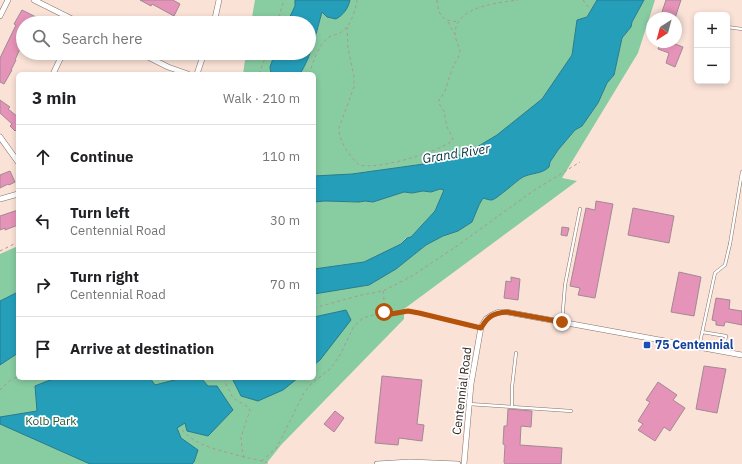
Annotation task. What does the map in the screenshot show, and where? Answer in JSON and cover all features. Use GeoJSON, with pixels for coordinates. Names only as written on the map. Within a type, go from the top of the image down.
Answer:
{"type":"FeatureCollection","features":[{"type":"Feature","properties":{"kind":"street"},"geometry":{"type":"LineString","coordinates":[[0,16],[8,0]]}},
{"type":"Feature","properties":{"kind":"street"},"geometry":{"type":"LineString","coordinates":[[34,0],[66,16]]}},
{"type":"Feature","properties":{"kind":"street"},"geometry":{"type":"LineString","coordinates":[[216,16],[219,0]]}},
{"type":"Feature","properties":{"kind":"street"},"geometry":{"type":"LineString","coordinates":[[54,72],[60,60]]}},
{"type":"Feature","properties":{"kind":"street"},"geometry":{"type":"LineString","coordinates":[[154,60],[182,72]]}},
{"type":"Feature","properties":{"kind":"street"},"geometry":{"type":"LineString","coordinates":[[198,72],[202,60]]}},
{"type":"Feature","properties":{"kind":"street"},"geometry":{"type":"LineString","coordinates":[[0,137],[16,159]]}},
{"type":"Feature","properties":{"kind":"street"},"geometry":{"type":"LineString","coordinates":[[0,199],[16,195]]}},
{"type":"Feature","properties":{"kind":"street"},"geometry":{"type":"LineString","coordinates":[[481,328],[486,319],[499,312],[507,312],[742,355]]}},
{"type":"Feature","properties":{"kind":"street","name":"Centennial Road"},"geometry":{"type":"LineString","coordinates":[[464,464],[471,384],[481,328]]}},
{"type":"Feature","properties":{"kind":"street"},"geometry":{"type":"LineString","coordinates":[[377,464],[410,462],[458,464]]}},
{"type":"Feature","properties":{"kind":"lane"},"geometry":{"type":"LineString","coordinates":[[730,27],[742,29]]}},
{"type":"Feature","properties":{"kind":"lane"},"geometry":{"type":"LineString","coordinates":[[699,347],[715,273],[725,264],[730,244],[742,172]]}},
{"type":"Feature","properties":{"kind":"lane"},"geometry":{"type":"LineString","coordinates":[[562,322],[565,285],[580,209]]}},
{"type":"Feature","properties":{"kind":"lane"},"geometry":{"type":"LineString","coordinates":[[702,332],[726,336],[723,352]]}},
{"type":"Feature","properties":{"kind":"lane"},"geometry":{"type":"LineString","coordinates":[[512,407],[512,387],[516,353]]}},
{"type":"Feature","properties":{"kind":"lane"},"geometry":{"type":"LineString","coordinates":[[469,404],[571,411]]}},
{"type":"Feature","properties":{"kind":"path"},"geometry":{"type":"LineString","coordinates":[[279,16],[284,0]]}},
{"type":"Feature","properties":{"kind":"path"},"geometry":{"type":"LineString","coordinates":[[357,0],[355,11],[347,28],[348,48],[354,77],[354,87],[339,128],[339,136],[356,162],[362,166],[413,158],[431,152],[452,141],[453,139],[447,127],[444,111],[438,102],[444,92],[460,51],[455,34],[448,21]]}},
{"type":"Feature","properties":{"kind":"path"},"geometry":{"type":"LineString","coordinates":[[436,0],[443,19],[448,21],[459,21]]}},
{"type":"Feature","properties":{"kind":"path"},"geometry":{"type":"LineString","coordinates":[[455,34],[459,21],[472,10],[518,0]]}},
{"type":"Feature","properties":{"kind":"path"},"geometry":{"type":"LineString","coordinates":[[583,0],[590,9]]}},
{"type":"Feature","properties":{"kind":"path"},"geometry":{"type":"LineString","coordinates":[[316,57],[320,47],[327,38],[347,28]]}},
{"type":"Feature","properties":{"kind":"path"},"geometry":{"type":"LineString","coordinates":[[260,72],[264,60]]}},
{"type":"Feature","properties":{"kind":"path"},"geometry":{"type":"LineString","coordinates":[[310,72],[315,60]]}},
{"type":"Feature","properties":{"kind":"path"},"geometry":{"type":"LineString","coordinates":[[316,307],[383,290],[412,276],[457,246],[533,190],[580,162]]}},
{"type":"Feature","properties":{"kind":"path"},"geometry":{"type":"LineString","coordinates":[[0,250],[16,243]]}},
{"type":"Feature","properties":{"kind":"path"},"geometry":{"type":"LineString","coordinates":[[383,290],[384,312]]}},
{"type":"Feature","properties":{"kind":"path"},"geometry":{"type":"LineString","coordinates":[[262,461],[277,447],[304,393],[311,384],[330,369],[340,355],[354,326],[363,318],[384,312],[391,314],[408,311],[481,328]]}},
{"type":"Feature","properties":{"kind":"path"},"geometry":{"type":"LineString","coordinates":[[0,390],[8,382],[16,377]]}},
{"type":"Feature","properties":{"kind":"path"},"geometry":{"type":"LineString","coordinates":[[224,380],[233,398],[248,407],[250,410],[241,437],[244,458]]}},
{"type":"Feature","properties":{"kind":"path"},"geometry":{"type":"LineString","coordinates":[[182,430],[189,438],[203,444],[244,458],[270,464]]}},
{"type":"Feature","properties":{"kind":"green space"},"geometry":{"type":"Polygon","coordinates":[[[255,0],[295,0],[295,6],[290,16],[252,16],[255,0]]]}},
{"type":"Feature","properties":{"kind":"green space"},"geometry":{"type":"Polygon","coordinates":[[[350,0],[597,0],[587,17],[577,20],[572,55],[542,99],[517,123],[467,153],[431,163],[352,174],[316,177],[316,72],[301,72],[307,60],[316,60],[316,36],[322,11],[349,4],[350,0]]]}},
{"type":"Feature","properties":{"kind":"green space","name":"Kolb Park"},"geometry":{"type":"Polygon","coordinates":[[[644,0],[655,0],[651,12],[646,12],[646,28],[638,53],[562,178],[577,181],[404,309],[404,319],[281,445],[266,464],[0,464],[0,365],[16,354],[16,380],[316,380],[316,294],[369,285],[396,269],[426,245],[443,236],[458,231],[472,222],[483,198],[488,199],[499,196],[525,176],[538,173],[549,167],[550,162],[558,150],[575,130],[582,126],[598,103],[607,83],[614,75],[622,38],[631,27],[632,22],[644,0]]]}},
{"type":"Feature","properties":{"kind":"green space"},"geometry":{"type":"Polygon","coordinates":[[[245,60],[272,60],[270,67],[271,72],[243,72],[245,60]]]}},
{"type":"Feature","properties":{"kind":"green space"},"geometry":{"type":"Polygon","coordinates":[[[440,189],[444,190],[435,211],[411,237],[406,238],[401,244],[364,262],[316,269],[316,202],[359,202],[365,200],[373,202],[404,192],[431,192],[440,189]]]}},
{"type":"Feature","properties":{"kind":"green space"},"geometry":{"type":"Polygon","coordinates":[[[16,247],[16,293],[0,301],[0,254],[16,247]]]}},
{"type":"Feature","properties":{"kind":"water"},"geometry":{"type":"Polygon","coordinates":[[[295,0],[350,0],[345,11],[336,19],[327,17],[322,12],[316,36],[316,16],[290,16],[295,6],[295,0]]]}},
{"type":"Feature","properties":{"kind":"water"},"geometry":{"type":"Polygon","coordinates":[[[597,0],[644,0],[632,22],[631,27],[622,38],[614,75],[607,83],[598,103],[582,126],[575,130],[558,150],[550,162],[549,167],[543,171],[523,177],[492,200],[483,198],[472,222],[458,231],[443,236],[426,245],[396,269],[369,285],[316,294],[316,269],[364,262],[401,244],[407,238],[411,237],[435,211],[444,190],[440,189],[431,192],[423,191],[412,193],[404,192],[373,202],[316,202],[316,176],[352,174],[431,163],[467,153],[497,135],[542,99],[572,55],[577,20],[587,17],[597,0]]]}},
{"type":"Feature","properties":{"kind":"water"},"geometry":{"type":"Polygon","coordinates":[[[272,60],[307,60],[301,72],[271,72],[270,67],[272,60]]]}},
{"type":"Feature","properties":{"kind":"water"},"geometry":{"type":"Polygon","coordinates":[[[16,293],[16,354],[0,365],[0,301],[16,293]]]}},
{"type":"Feature","properties":{"kind":"water"},"geometry":{"type":"Polygon","coordinates":[[[346,310],[351,320],[316,363],[316,317],[346,310]]]}},
{"type":"Feature","properties":{"kind":"water"},"geometry":{"type":"Polygon","coordinates":[[[50,380],[151,380],[155,385],[174,380],[203,380],[208,386],[217,386],[233,410],[208,436],[187,431],[185,423],[177,428],[181,438],[198,450],[192,464],[90,464],[0,424],[0,417],[37,411],[35,386],[50,380]]]}},
{"type":"Feature","properties":{"kind":"water"},"geometry":{"type":"Polygon","coordinates":[[[233,380],[296,380],[283,390],[258,401],[241,396],[233,380]]]}},
{"type":"Feature","properties":{"kind":"building"},"geometry":{"type":"Polygon","coordinates":[[[140,0],[173,0],[180,4],[174,16],[152,4],[151,6],[140,0]]]}},
{"type":"Feature","properties":{"kind":"building"},"geometry":{"type":"Polygon","coordinates":[[[666,0],[681,0],[677,12],[662,12],[666,0]]]}},
{"type":"Feature","properties":{"kind":"building"},"geometry":{"type":"Polygon","coordinates":[[[22,10],[34,16],[19,16],[22,10]]]}},
{"type":"Feature","properties":{"kind":"building"},"geometry":{"type":"Polygon","coordinates":[[[16,25],[16,60],[4,84],[0,82],[0,58],[16,25]]]}},
{"type":"Feature","properties":{"kind":"building"},"geometry":{"type":"Polygon","coordinates":[[[683,47],[675,67],[666,63],[669,53],[658,49],[683,47]]]}},
{"type":"Feature","properties":{"kind":"building"},"geometry":{"type":"Polygon","coordinates":[[[0,100],[10,107],[8,109],[16,115],[15,131],[10,126],[12,124],[0,113],[0,100]]]}},
{"type":"Feature","properties":{"kind":"building"},"geometry":{"type":"Polygon","coordinates":[[[10,171],[15,182],[0,188],[0,175],[10,171]]]}},
{"type":"Feature","properties":{"kind":"building"},"geometry":{"type":"Polygon","coordinates":[[[596,201],[613,204],[595,298],[578,295],[580,288],[570,286],[586,208],[595,210],[596,201]]]}},
{"type":"Feature","properties":{"kind":"building"},"geometry":{"type":"Polygon","coordinates":[[[633,208],[674,216],[669,243],[628,235],[633,208]]]}},
{"type":"Feature","properties":{"kind":"building"},"geometry":{"type":"Polygon","coordinates":[[[16,211],[16,226],[5,230],[5,228],[0,230],[0,216],[16,211]]]}},
{"type":"Feature","properties":{"kind":"building"},"geometry":{"type":"Polygon","coordinates":[[[562,227],[569,228],[567,236],[561,235],[562,227]]]}},
{"type":"Feature","properties":{"kind":"building"},"geometry":{"type":"Polygon","coordinates":[[[679,272],[701,277],[694,316],[671,312],[679,272]]]}},
{"type":"Feature","properties":{"kind":"building"},"geometry":{"type":"Polygon","coordinates":[[[511,277],[520,279],[518,300],[504,298],[506,281],[511,282],[511,277]]]}},
{"type":"Feature","properties":{"kind":"building"},"geometry":{"type":"Polygon","coordinates":[[[716,298],[730,300],[729,309],[742,311],[742,325],[725,322],[724,326],[716,325],[716,321],[712,320],[716,298]]]}},
{"type":"Feature","properties":{"kind":"building"},"geometry":{"type":"Polygon","coordinates":[[[704,366],[726,369],[717,413],[696,409],[704,366]]]}},
{"type":"Feature","properties":{"kind":"building"},"geometry":{"type":"Polygon","coordinates":[[[382,376],[422,380],[417,424],[424,425],[422,441],[399,438],[398,445],[375,443],[382,376]]]}},
{"type":"Feature","properties":{"kind":"building"},"geometry":{"type":"Polygon","coordinates":[[[658,382],[677,395],[673,400],[685,408],[670,431],[664,427],[655,441],[638,430],[643,424],[638,421],[650,402],[646,400],[658,382]]]}},
{"type":"Feature","properties":{"kind":"building"},"geometry":{"type":"Polygon","coordinates":[[[508,409],[532,411],[531,427],[521,426],[520,445],[562,448],[561,464],[505,464],[505,445],[503,444],[504,426],[507,426],[508,409]]]}},
{"type":"Feature","properties":{"kind":"building"},"geometry":{"type":"Polygon","coordinates":[[[335,411],[344,418],[334,432],[324,424],[335,411]]]}},
{"type":"Feature","properties":{"kind":"place","name":"75 Centennial"},"geometry":{"type":"Point","coordinates":[647,345]}},
{"type":"Feature","properties":{"kind":"route"},"geometry":{"type":"LineString","coordinates":[[384,312],[391,314],[408,311],[481,328],[486,319],[499,312],[507,312],[562,322]]}},
{"type":"Feature","properties":{"kind":"water label","name":"Grand River"},"geometry":{"type":"Point","coordinates":[456,153]}}]}
